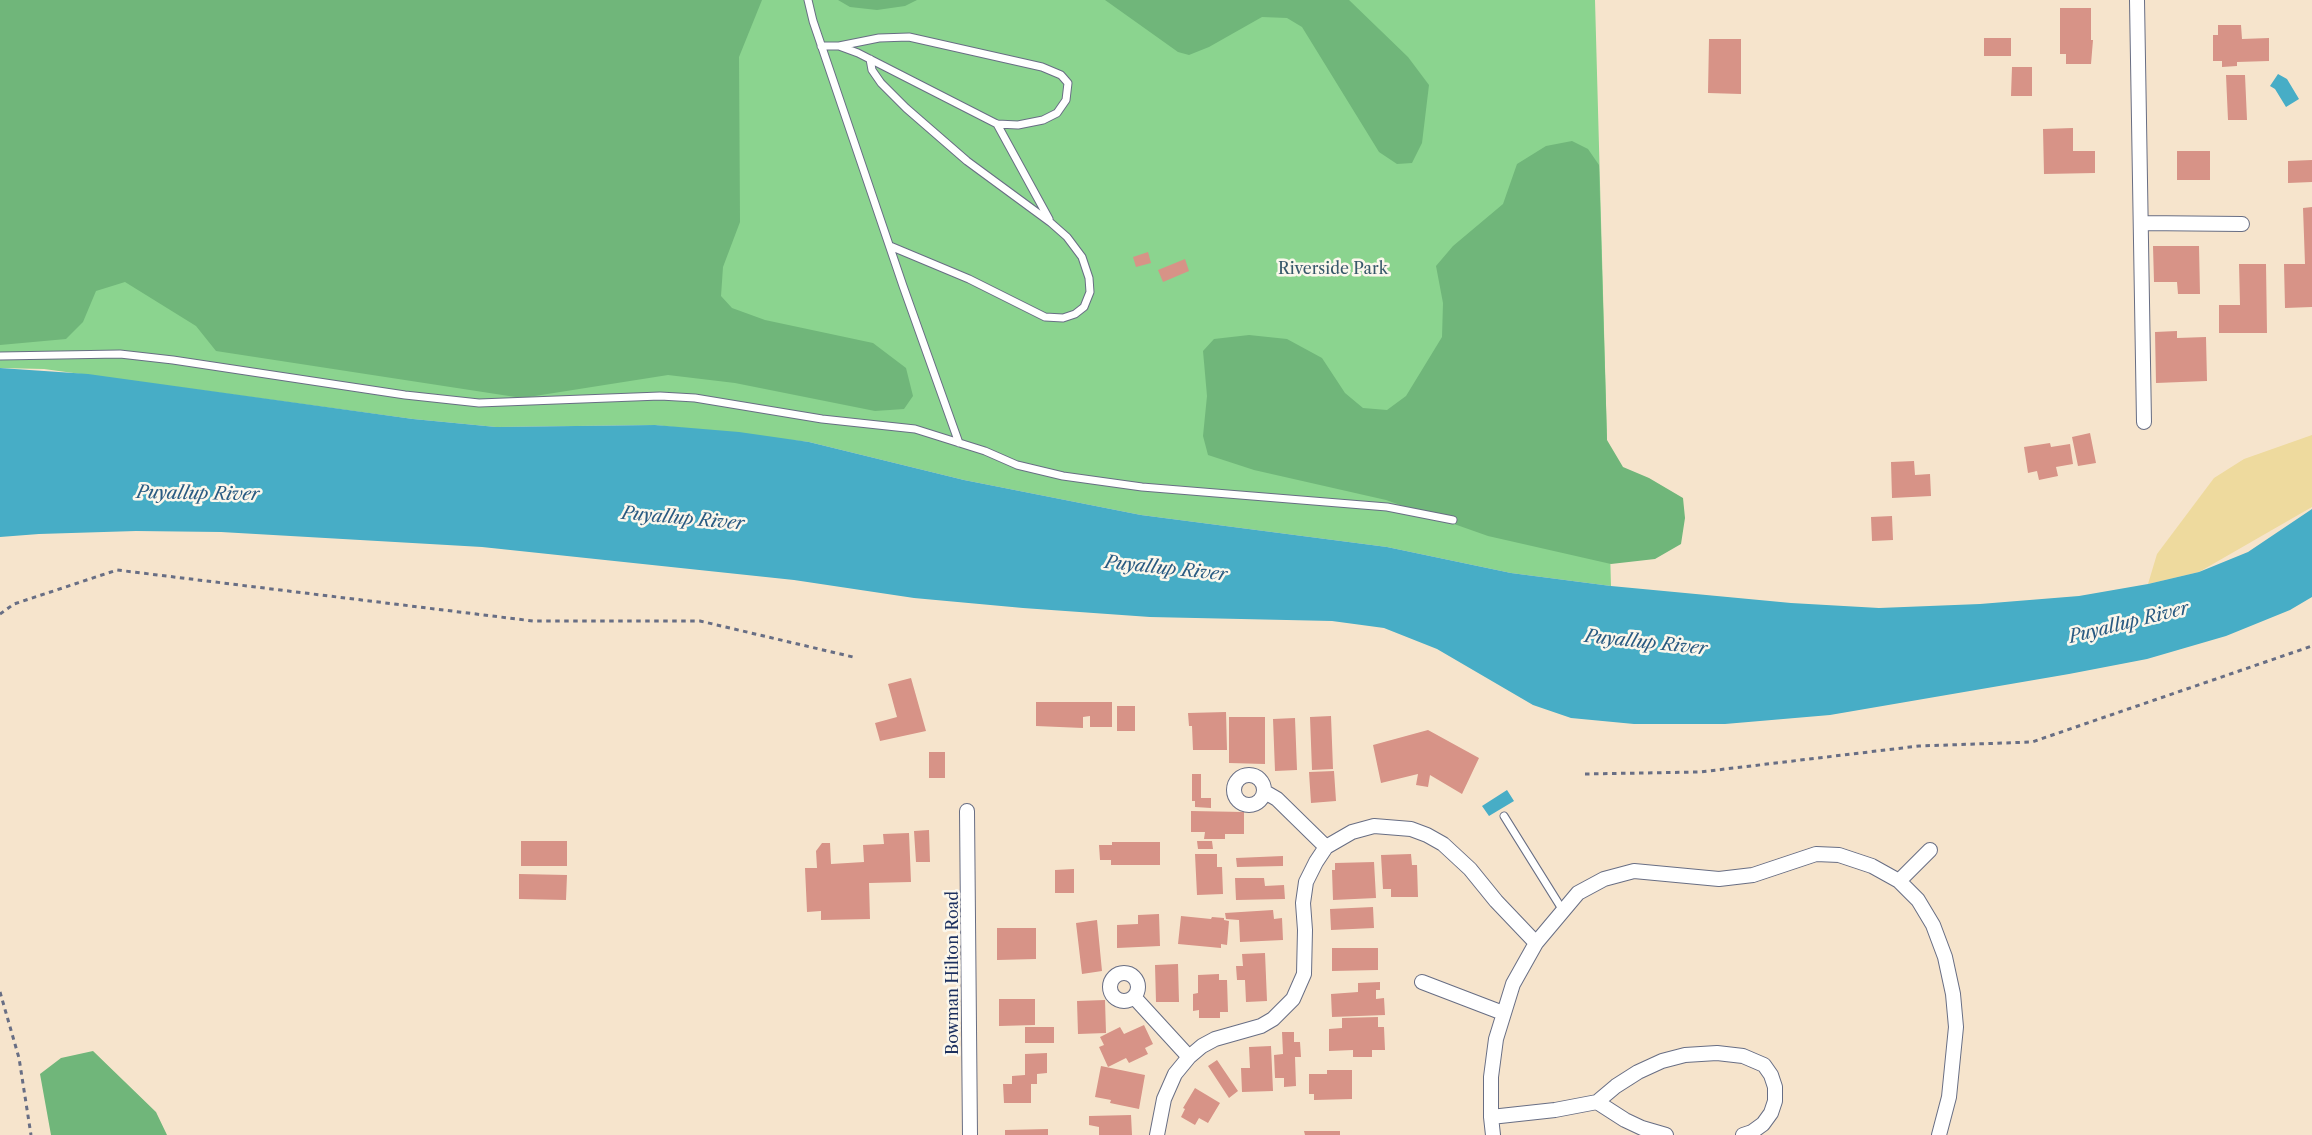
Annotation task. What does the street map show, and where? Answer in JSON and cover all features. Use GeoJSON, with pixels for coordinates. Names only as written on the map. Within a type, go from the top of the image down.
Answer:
{"type":"FeatureCollection","features":[{"type":"Feature","properties":{"kind":"street"},"geometry":{"type":"LineString","coordinates":[[2138,0],[2144,422]]}},
{"type":"Feature","properties":{"kind":"street"},"geometry":{"type":"LineString","coordinates":[[2141,223],[2242,224]]}},
{"type":"Feature","properties":{"kind":"street"},"geometry":{"type":"LineString","coordinates":[[1265,792],[1277,799],[1326,847]]}},
{"type":"Feature","properties":{"kind":"street","name":"Bowman Hilton Road"},"geometry":{"type":"LineString","coordinates":[[967,812],[970,1135]]}},
{"type":"Feature","properties":{"kind":"street"},"geometry":{"type":"LineString","coordinates":[[1157,1135],[1164,1099],[1175,1074],[1189,1057],[1215,1039],[1261,1026],[1273,1020],[1293,999],[1304,974],[1303,903],[1306,882],[1326,847],[1352,832],[1374,826],[1404,828],[1427,835],[1443,844],[1470,869],[1496,901],[1536,943]]}},
{"type":"Feature","properties":{"kind":"street"},"geometry":{"type":"LineString","coordinates":[[1899,881],[1930,850]]}},
{"type":"Feature","properties":{"kind":"street"},"geometry":{"type":"LineString","coordinates":[[1493,1135],[1491,1117],[1494,1055],[1503,1013],[1513,984],[1536,943],[1562,909],[1578,893],[1604,879],[1634,871],[1719,879],[1753,875],[1816,854],[1839,855],[1858,860],[1899,881],[1918,900],[1933,925],[1945,957],[1953,994],[1956,1027],[1949,1097],[1939,1135]]}},
{"type":"Feature","properties":{"kind":"street"},"geometry":{"type":"LineString","coordinates":[[1422,982],[1503,1013]]}},
{"type":"Feature","properties":{"kind":"street"},"geometry":{"type":"LineString","coordinates":[[1134,997],[1189,1057]]}},
{"type":"Feature","properties":{"kind":"street"},"geometry":{"type":"LineString","coordinates":[[1491,1117],[1555,1110],[1597,1102],[1638,1072],[1668,1059],[1704,1053],[1743,1056],[1764,1065],[1771,1075],[1775,1087],[1775,1101],[1771,1113],[1763,1124],[1743,1135]]}},
{"type":"Feature","properties":{"kind":"street"},"geometry":{"type":"LineString","coordinates":[[1597,1102],[1625,1120],[1666,1135]]}},
{"type":"Feature","properties":{"kind":"lane"},"geometry":{"type":"LineString","coordinates":[[808,0],[959,443]]}},
{"type":"Feature","properties":{"kind":"lane"},"geometry":{"type":"LineString","coordinates":[[822,46],[839,46],[879,38],[909,37],[1052,70],[1068,83],[1066,100],[1057,113],[1031,123],[997,124],[870,59],[839,46]]}},
{"type":"Feature","properties":{"kind":"lane"},"geometry":{"type":"LineString","coordinates":[[870,59],[872,70],[881,83],[906,108],[967,161],[1067,237],[1082,257],[1089,278],[1090,292],[1084,307],[1075,314],[1063,318],[1045,317],[969,279],[890,246]]}},
{"type":"Feature","properties":{"kind":"lane"},"geometry":{"type":"LineString","coordinates":[[997,124],[1050,222]]}},
{"type":"Feature","properties":{"kind":"lane"},"geometry":{"type":"LineString","coordinates":[[0,356],[120,354],[479,403],[660,396],[695,398],[822,419],[915,429],[986,451],[1017,465],[1063,476],[1142,487],[1387,507],[1453,520]]}},
{"type":"Feature","properties":{"kind":"lane"},"geometry":{"type":"LineString","coordinates":[[1504,816],[1562,909]]}},
{"type":"Feature","properties":{"kind":"path"},"geometry":{"type":"LineString","coordinates":[[0,614],[14,604],[117,570],[533,621],[700,621],[853,657]]}},
{"type":"Feature","properties":{"kind":"path"},"geometry":{"type":"LineString","coordinates":[[1585,774],[1700,772],[1919,746],[2032,742],[2312,646]]}},
{"type":"Feature","properties":{"kind":"path"},"geometry":{"type":"LineString","coordinates":[[0,992],[19,1058],[31,1135]]}},
{"type":"Feature","properties":{"kind":"green space","name":"Riverside Park"},"geometry":{"type":"Polygon","coordinates":[[[0,0],[1595,0],[1611,586],[1511,573],[1387,547],[1141,515],[964,480],[809,442],[655,425],[496,427],[413,419],[44,369],[0,368],[0,0]]]}},
{"type":"Feature","properties":{"kind":"green space"},"geometry":{"type":"Polygon","coordinates":[[[0,0],[762,0],[739,57],[740,222],[723,267],[721,296],[732,308],[765,320],[873,343],[906,368],[913,396],[904,409],[875,411],[735,383],[668,375],[522,398],[216,351],[196,326],[125,282],[96,291],[83,322],[66,339],[0,345],[0,0]]]}},
{"type":"Feature","properties":{"kind":"green space"},"geometry":{"type":"Polygon","coordinates":[[[838,0],[917,0],[905,6],[877,10],[850,7],[838,0]]]}},
{"type":"Feature","properties":{"kind":"green space"},"geometry":{"type":"Polygon","coordinates":[[[1105,0],[1349,0],[1408,57],[1429,85],[1422,143],[1412,163],[1397,164],[1379,152],[1302,27],[1287,18],[1262,17],[1209,47],[1189,55],[1178,52],[1105,0]]]}},
{"type":"Feature","properties":{"kind":"green space"},"geometry":{"type":"Polygon","coordinates":[[[1572,141],[1588,149],[1599,165],[1607,440],[1623,467],[1649,478],[1683,498],[1685,518],[1681,544],[1655,559],[1611,564],[1488,536],[1386,500],[1254,470],[1208,455],[1203,436],[1207,396],[1203,351],[1214,339],[1249,335],[1287,339],[1322,358],[1345,393],[1363,408],[1387,410],[1406,396],[1442,337],[1443,303],[1436,266],[1453,246],[1503,204],[1517,164],[1546,146],[1572,141]]]}},
{"type":"Feature","properties":{"kind":"green space"},"geometry":{"type":"Polygon","coordinates":[[[93,1051],[156,1112],[167,1135],[51,1135],[40,1074],[61,1058],[93,1051]]]}},
{"type":"Feature","properties":{"kind":"sand"},"geometry":{"type":"Polygon","coordinates":[[[2312,435],[2312,507],[2199,572],[2148,584],[2157,554],[2214,478],[2244,459],[2312,435]]]}},
{"type":"Feature","properties":{"kind":"water"},"geometry":{"type":"Polygon","coordinates":[[[2278,74],[2287,79],[2299,99],[2286,107],[2275,89],[2270,86],[2278,74]]]}},
{"type":"Feature","properties":{"kind":"water","name":"Puyallup River"},"geometry":{"type":"Polygon","coordinates":[[[0,368],[88,374],[413,419],[496,427],[655,425],[739,432],[809,442],[964,480],[1141,515],[1387,547],[1511,573],[1611,586],[1791,603],[1879,608],[1980,604],[2079,596],[2148,584],[2199,572],[2248,552],[2312,509],[2312,597],[2290,610],[2226,636],[2147,659],[1830,715],[1725,724],[1634,724],[1571,718],[1533,705],[1437,649],[1384,628],[1332,621],[1150,617],[1023,608],[914,598],[794,580],[482,547],[221,532],[136,531],[0,537],[0,368]]]}},
{"type":"Feature","properties":{"kind":"water"},"geometry":{"type":"Polygon","coordinates":[[[1507,790],[1514,801],[1489,816],[1482,806],[1507,790]]]}},
{"type":"Feature","properties":{"kind":"building"},"geometry":{"type":"Polygon","coordinates":[[[2060,8],[2091,8],[2091,40],[2093,40],[2091,64],[2066,64],[2066,54],[2060,54],[2060,8]]]}},
{"type":"Feature","properties":{"kind":"building"},"geometry":{"type":"Polygon","coordinates":[[[2218,25],[2241,25],[2242,39],[2269,38],[2269,61],[2237,62],[2237,66],[2222,67],[2222,61],[2213,61],[2213,35],[2218,35],[2218,25]]]}},
{"type":"Feature","properties":{"kind":"building"},"geometry":{"type":"Polygon","coordinates":[[[1984,38],[2011,38],[2011,56],[1984,56],[1984,38]]]}},
{"type":"Feature","properties":{"kind":"building"},"geometry":{"type":"Polygon","coordinates":[[[1709,39],[1741,39],[1741,94],[1708,93],[1709,39]]]}},
{"type":"Feature","properties":{"kind":"building"},"geometry":{"type":"Polygon","coordinates":[[[2012,67],[2032,67],[2032,96],[2011,96],[2012,67]]]}},
{"type":"Feature","properties":{"kind":"building"},"geometry":{"type":"Polygon","coordinates":[[[2226,75],[2245,75],[2247,120],[2228,120],[2226,75]]]}},
{"type":"Feature","properties":{"kind":"building"},"geometry":{"type":"Polygon","coordinates":[[[2073,128],[2073,151],[2095,151],[2095,173],[2044,174],[2043,129],[2073,128]]]}},
{"type":"Feature","properties":{"kind":"building"},"geometry":{"type":"Polygon","coordinates":[[[2177,151],[2210,151],[2210,180],[2177,180],[2177,151]]]}},
{"type":"Feature","properties":{"kind":"building"},"geometry":{"type":"Polygon","coordinates":[[[2312,160],[2312,182],[2288,183],[2288,161],[2312,160]]]}},
{"type":"Feature","properties":{"kind":"building"},"geometry":{"type":"Polygon","coordinates":[[[2312,207],[2312,307],[2285,308],[2284,264],[2305,264],[2303,208],[2312,207]]]}},
{"type":"Feature","properties":{"kind":"building"},"geometry":{"type":"Polygon","coordinates":[[[2153,246],[2199,246],[2200,294],[2178,294],[2177,282],[2154,282],[2153,246]]]}},
{"type":"Feature","properties":{"kind":"building"},"geometry":{"type":"Polygon","coordinates":[[[1148,252],[1151,263],[1136,267],[1133,257],[1148,252]]]}},
{"type":"Feature","properties":{"kind":"building"},"geometry":{"type":"Polygon","coordinates":[[[1185,259],[1189,271],[1163,282],[1158,270],[1185,259]]]}},
{"type":"Feature","properties":{"kind":"building"},"geometry":{"type":"Polygon","coordinates":[[[2239,264],[2266,264],[2267,333],[2219,333],[2219,305],[2240,305],[2239,264]]]}},
{"type":"Feature","properties":{"kind":"building"},"geometry":{"type":"Polygon","coordinates":[[[2177,331],[2177,338],[2206,337],[2207,381],[2156,383],[2155,332],[2177,331]]]}},
{"type":"Feature","properties":{"kind":"building"},"geometry":{"type":"Polygon","coordinates":[[[2090,433],[2096,463],[2078,466],[2072,437],[2090,433]]]}},
{"type":"Feature","properties":{"kind":"building"},"geometry":{"type":"Polygon","coordinates":[[[2050,443],[2051,447],[2070,444],[2073,464],[2056,467],[2058,476],[2039,480],[2037,471],[2028,473],[2024,447],[2050,443]]]}},
{"type":"Feature","properties":{"kind":"building"},"geometry":{"type":"Polygon","coordinates":[[[1914,461],[1915,475],[1930,474],[1931,496],[1892,498],[1891,462],[1914,461]]]}},
{"type":"Feature","properties":{"kind":"building"},"geometry":{"type":"Polygon","coordinates":[[[1892,516],[1893,540],[1872,541],[1871,517],[1892,516]]]}},
{"type":"Feature","properties":{"kind":"building"},"geometry":{"type":"Polygon","coordinates":[[[911,678],[926,731],[880,741],[875,723],[897,717],[888,684],[911,678]]]}},
{"type":"Feature","properties":{"kind":"building"},"geometry":{"type":"Polygon","coordinates":[[[1036,702],[1112,702],[1112,727],[1090,727],[1090,716],[1083,717],[1083,728],[1036,726],[1036,702]]]}},
{"type":"Feature","properties":{"kind":"building"},"geometry":{"type":"Polygon","coordinates":[[[1117,706],[1135,706],[1135,731],[1117,731],[1117,706]]]}},
{"type":"Feature","properties":{"kind":"building"},"geometry":{"type":"Polygon","coordinates":[[[1226,712],[1227,750],[1193,750],[1192,726],[1189,726],[1188,713],[1226,712]]]}},
{"type":"Feature","properties":{"kind":"building"},"geometry":{"type":"Polygon","coordinates":[[[1331,716],[1333,769],[1312,770],[1310,717],[1331,716]]]}},
{"type":"Feature","properties":{"kind":"building"},"geometry":{"type":"Polygon","coordinates":[[[1229,717],[1265,717],[1265,764],[1229,763],[1229,717]]]}},
{"type":"Feature","properties":{"kind":"building"},"geometry":{"type":"Polygon","coordinates":[[[1295,718],[1297,770],[1275,771],[1273,719],[1295,718]]]}},
{"type":"Feature","properties":{"kind":"building"},"geometry":{"type":"Polygon","coordinates":[[[1428,730],[1479,758],[1462,794],[1430,775],[1428,787],[1416,785],[1418,774],[1381,783],[1373,745],[1428,730]]]}},
{"type":"Feature","properties":{"kind":"building"},"geometry":{"type":"Polygon","coordinates":[[[929,752],[945,752],[945,778],[929,778],[929,752]]]}},
{"type":"Feature","properties":{"kind":"building"},"geometry":{"type":"Polygon","coordinates":[[[1334,771],[1336,801],[1311,803],[1309,772],[1334,771]]]}},
{"type":"Feature","properties":{"kind":"building"},"geometry":{"type":"Polygon","coordinates":[[[1192,774],[1201,774],[1201,798],[1211,798],[1211,808],[1195,807],[1195,801],[1192,801],[1192,774]]]}},
{"type":"Feature","properties":{"kind":"building"},"geometry":{"type":"Polygon","coordinates":[[[1191,811],[1244,812],[1244,834],[1225,834],[1225,839],[1204,839],[1205,832],[1191,832],[1191,811]]]}},
{"type":"Feature","properties":{"kind":"building"},"geometry":{"type":"Polygon","coordinates":[[[929,830],[930,862],[916,862],[914,831],[929,830]]]}},
{"type":"Feature","properties":{"kind":"building"},"geometry":{"type":"Polygon","coordinates":[[[909,833],[911,882],[869,883],[870,919],[821,920],[821,911],[807,912],[805,868],[817,868],[816,851],[822,843],[830,843],[831,864],[864,862],[863,845],[884,844],[883,834],[909,833]]]}},
{"type":"Feature","properties":{"kind":"building"},"geometry":{"type":"Polygon","coordinates":[[[521,841],[567,841],[567,866],[521,866],[521,841]]]}},
{"type":"Feature","properties":{"kind":"building"},"geometry":{"type":"Polygon","coordinates":[[[1197,841],[1212,841],[1213,849],[1198,849],[1197,841]]]}},
{"type":"Feature","properties":{"kind":"building"},"geometry":{"type":"Polygon","coordinates":[[[1112,842],[1160,842],[1160,865],[1111,865],[1111,860],[1100,860],[1099,845],[1112,845],[1112,842]]]}},
{"type":"Feature","properties":{"kind":"building"},"geometry":{"type":"Polygon","coordinates":[[[1195,854],[1217,854],[1217,867],[1222,867],[1223,894],[1197,895],[1195,854]]]}},
{"type":"Feature","properties":{"kind":"building"},"geometry":{"type":"Polygon","coordinates":[[[1411,854],[1412,865],[1417,865],[1418,897],[1391,897],[1391,889],[1383,889],[1381,855],[1411,854]]]}},
{"type":"Feature","properties":{"kind":"building"},"geometry":{"type":"Polygon","coordinates":[[[1283,856],[1283,866],[1237,867],[1236,858],[1283,856]]]}},
{"type":"Feature","properties":{"kind":"building"},"geometry":{"type":"Polygon","coordinates":[[[1374,862],[1376,898],[1333,900],[1332,870],[1335,870],[1335,863],[1374,862]]]}},
{"type":"Feature","properties":{"kind":"building"},"geometry":{"type":"Polygon","coordinates":[[[1074,869],[1074,893],[1055,893],[1055,870],[1074,869]]]}},
{"type":"Feature","properties":{"kind":"building"},"geometry":{"type":"Polygon","coordinates":[[[519,874],[567,875],[566,900],[519,899],[519,874]]]}},
{"type":"Feature","properties":{"kind":"building"},"geometry":{"type":"Polygon","coordinates":[[[1235,878],[1264,878],[1265,886],[1284,885],[1285,899],[1236,900],[1235,878]]]}},
{"type":"Feature","properties":{"kind":"building"},"geometry":{"type":"Polygon","coordinates":[[[1373,907],[1374,928],[1331,930],[1330,909],[1373,907]]]}},
{"type":"Feature","properties":{"kind":"building"},"geometry":{"type":"Polygon","coordinates":[[[1273,910],[1274,919],[1282,918],[1283,940],[1240,942],[1239,920],[1226,919],[1225,913],[1273,910]]]}},
{"type":"Feature","properties":{"kind":"building"},"geometry":{"type":"Polygon","coordinates":[[[1159,914],[1160,946],[1117,948],[1117,925],[1138,924],[1138,915],[1159,914]]]}},
{"type":"Feature","properties":{"kind":"building"},"geometry":{"type":"Polygon","coordinates":[[[1181,916],[1224,918],[1229,921],[1227,945],[1221,944],[1221,948],[1178,944],[1181,916]]]}},
{"type":"Feature","properties":{"kind":"building"},"geometry":{"type":"Polygon","coordinates":[[[1097,920],[1102,971],[1082,974],[1076,923],[1097,920]]]}},
{"type":"Feature","properties":{"kind":"building"},"geometry":{"type":"Polygon","coordinates":[[[997,928],[1036,928],[1036,959],[997,960],[997,928]]]}},
{"type":"Feature","properties":{"kind":"building"},"geometry":{"type":"Polygon","coordinates":[[[1332,948],[1378,948],[1378,970],[1332,971],[1332,948]]]}},
{"type":"Feature","properties":{"kind":"building"},"geometry":{"type":"Polygon","coordinates":[[[1265,953],[1267,1001],[1246,1002],[1245,980],[1237,980],[1236,966],[1243,966],[1242,954],[1265,953]]]}},
{"type":"Feature","properties":{"kind":"building"},"geometry":{"type":"Polygon","coordinates":[[[1178,964],[1179,1002],[1156,1002],[1155,965],[1178,964]]]}},
{"type":"Feature","properties":{"kind":"building"},"geometry":{"type":"Polygon","coordinates":[[[1219,974],[1219,980],[1227,980],[1228,1012],[1220,1012],[1220,1018],[1199,1018],[1199,1010],[1193,1011],[1193,994],[1198,993],[1198,975],[1219,974]]]}},
{"type":"Feature","properties":{"kind":"building"},"geometry":{"type":"Polygon","coordinates":[[[1380,982],[1380,990],[1376,990],[1376,999],[1384,998],[1385,1015],[1332,1017],[1331,994],[1358,992],[1358,983],[1380,982]]]}},
{"type":"Feature","properties":{"kind":"building"},"geometry":{"type":"Polygon","coordinates":[[[999,999],[1035,999],[1035,1025],[999,1026],[999,999]]]}},
{"type":"Feature","properties":{"kind":"building"},"geometry":{"type":"Polygon","coordinates":[[[1105,1000],[1106,1033],[1078,1034],[1077,1001],[1105,1000]]]}},
{"type":"Feature","properties":{"kind":"building"},"geometry":{"type":"Polygon","coordinates":[[[1378,1017],[1378,1027],[1384,1027],[1385,1050],[1372,1050],[1372,1057],[1353,1057],[1353,1050],[1329,1051],[1329,1029],[1342,1028],[1342,1018],[1378,1017]]]}},
{"type":"Feature","properties":{"kind":"building"},"geometry":{"type":"Polygon","coordinates":[[[1144,1025],[1153,1044],[1145,1048],[1148,1054],[1129,1063],[1126,1058],[1108,1067],[1099,1047],[1104,1045],[1100,1037],[1120,1027],[1124,1034],[1144,1025]]]}},
{"type":"Feature","properties":{"kind":"building"},"geometry":{"type":"Polygon","coordinates":[[[1025,1027],[1054,1027],[1054,1043],[1025,1043],[1025,1027]]]}},
{"type":"Feature","properties":{"kind":"building"},"geometry":{"type":"Polygon","coordinates":[[[1282,1032],[1294,1032],[1294,1042],[1300,1042],[1301,1057],[1295,1057],[1296,1086],[1284,1087],[1284,1078],[1275,1078],[1274,1055],[1283,1054],[1282,1032]]]}},
{"type":"Feature","properties":{"kind":"building"},"geometry":{"type":"Polygon","coordinates":[[[1271,1046],[1273,1091],[1242,1092],[1241,1068],[1250,1068],[1249,1047],[1271,1046]]]}},
{"type":"Feature","properties":{"kind":"building"},"geometry":{"type":"Polygon","coordinates":[[[1047,1053],[1047,1073],[1037,1074],[1037,1084],[1031,1084],[1031,1103],[1004,1103],[1003,1084],[1012,1084],[1012,1076],[1025,1075],[1025,1054],[1047,1053]]]}},
{"type":"Feature","properties":{"kind":"building"},"geometry":{"type":"Polygon","coordinates":[[[1217,1060],[1238,1091],[1229,1098],[1208,1066],[1217,1060]]]}},
{"type":"Feature","properties":{"kind":"building"},"geometry":{"type":"Polygon","coordinates":[[[1101,1066],[1145,1075],[1139,1109],[1110,1103],[1111,1100],[1095,1097],[1101,1066]]]}},
{"type":"Feature","properties":{"kind":"building"},"geometry":{"type":"Polygon","coordinates":[[[1327,1070],[1352,1070],[1352,1099],[1314,1100],[1314,1094],[1309,1094],[1309,1074],[1327,1074],[1327,1070]]]}},
{"type":"Feature","properties":{"kind":"building"},"geometry":{"type":"Polygon","coordinates":[[[1195,1088],[1220,1103],[1208,1123],[1199,1118],[1195,1125],[1181,1117],[1185,1109],[1183,1108],[1195,1088]]]}},
{"type":"Feature","properties":{"kind":"building"},"geometry":{"type":"Polygon","coordinates":[[[1131,1115],[1132,1135],[1099,1135],[1099,1127],[1089,1125],[1089,1116],[1131,1115]]]}},
{"type":"Feature","properties":{"kind":"building"},"geometry":{"type":"Polygon","coordinates":[[[1048,1129],[1048,1135],[1005,1135],[1005,1130],[1048,1129]]]}},
{"type":"Feature","properties":{"kind":"building"},"geometry":{"type":"Polygon","coordinates":[[[1304,1131],[1340,1131],[1340,1135],[1305,1135],[1304,1131]]]}}]}
